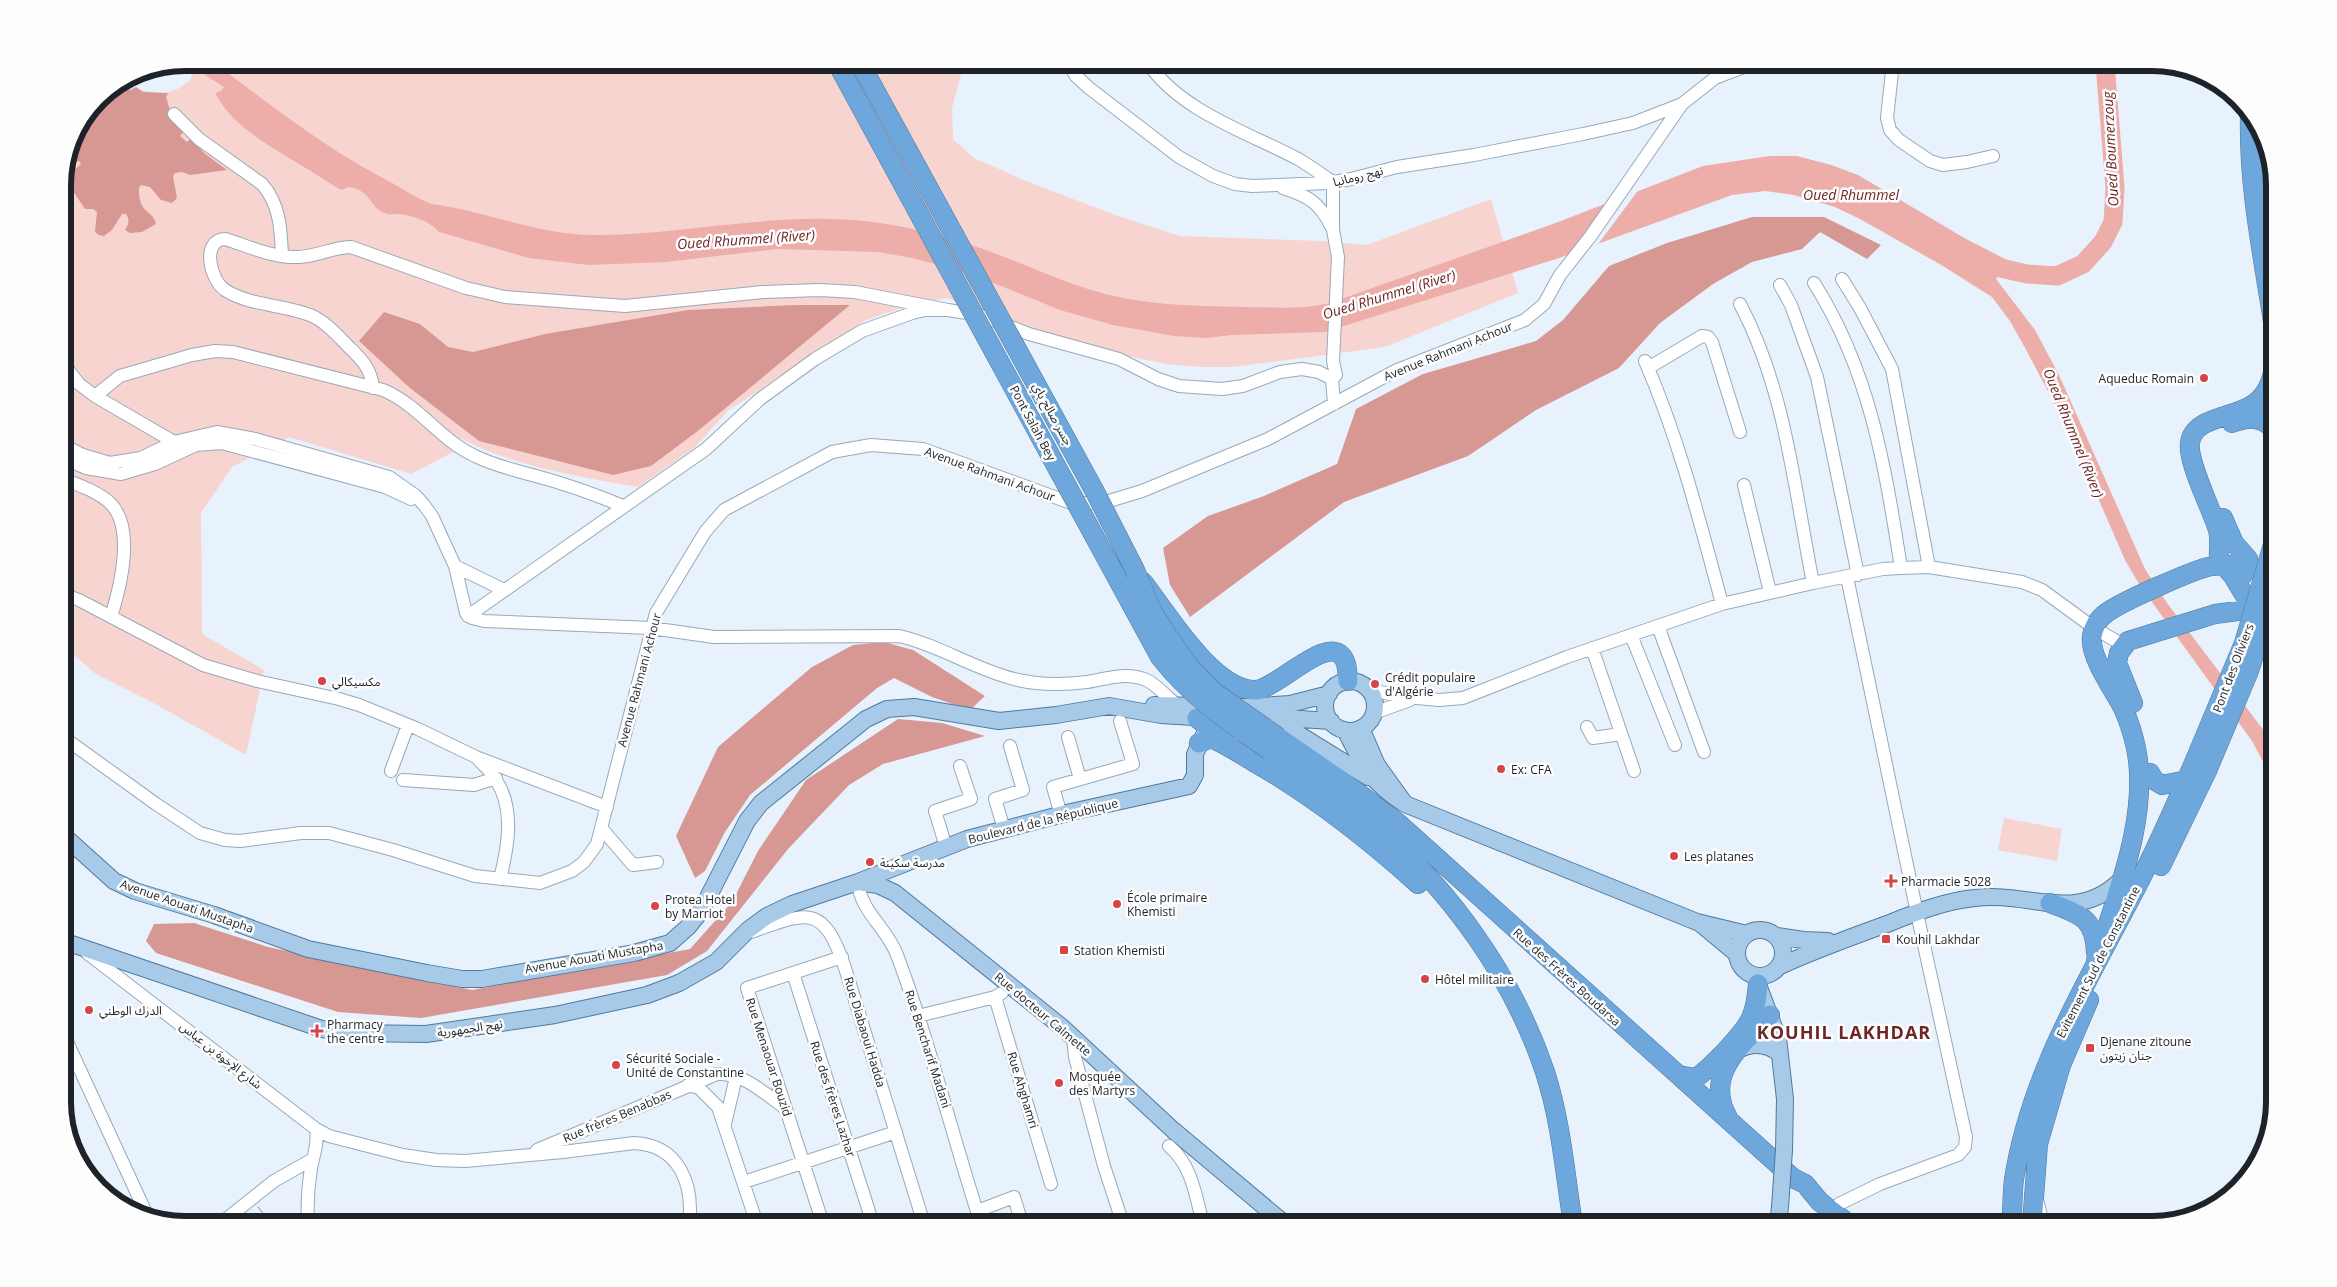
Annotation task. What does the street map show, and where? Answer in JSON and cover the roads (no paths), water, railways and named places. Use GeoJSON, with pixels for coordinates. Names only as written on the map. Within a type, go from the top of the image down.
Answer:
{"type":"FeatureCollection","features":[{"type":"Feature","properties":{"kind":"highway","name":"Pont Salah Bey"},"geometry":{"type":"LineString","coordinates":[[842,71],[1160,657],[1190,692],[1212,710],[1273,744]]}},
{"type":"Feature","properties":{"kind":"highway","name":"جسر صالح باي"},"geometry":{"type":"LineString","coordinates":[[865,71],[1094,490],[1135,570],[1153,613],[1189,666],[1214,692],[1273,744]]}},
{"type":"Feature","properties":{"kind":"highway"},"geometry":{"type":"LineString","coordinates":[[2250,128],[2249,155],[2252,194],[2266,279]]}},
{"type":"Feature","properties":{"kind":"highway"},"geometry":{"type":"LineString","coordinates":[[2253,610],[2230,572],[2222,565],[2218,558],[2220,546],[2218,529],[2191,457],[2190,441],[2193,434],[2204,424],[2245,410],[2256,403],[2266,388]]}},
{"type":"Feature","properties":{"kind":"highway"},"geometry":{"type":"LineString","coordinates":[[2215,614],[2228,601],[2238,586],[2248,566],[2248,559],[2234,543],[2228,532],[2202,459],[2201,444],[2209,431],[2247,418],[2260,420],[2266,424]]}},
{"type":"Feature","properties":{"kind":"highway"},"geometry":{"type":"LineString","coordinates":[[2096,961],[2126,865],[2136,822],[2138,760],[2129,722],[2093,650],[2092,636],[2094,628],[2099,620],[2112,609],[2192,572],[2222,565],[2248,566],[2266,572]]}},
{"type":"Feature","properties":{"kind":"highway","name":"Pont des Oliviers"},"geometry":{"type":"LineString","coordinates":[[2196,772],[2244,643],[2266,568]]}},
{"type":"Feature","properties":{"kind":"highway"},"geometry":{"type":"LineString","coordinates":[[1135,570],[1190,645],[1221,677],[1248,689],[1269,687],[1316,655],[1334,650],[1343,657],[1348,681]]}},
{"type":"Feature","properties":{"kind":"highway"},"geometry":{"type":"LineString","coordinates":[[2120,881],[2132,860],[2141,838],[2147,814],[2150,773],[2144,734],[2117,663],[2129,642],[2215,614],[2266,611]]}},
{"type":"Feature","properties":{"kind":"highway","name":"Pont des Oliviers"},"geometry":{"type":"LineString","coordinates":[[2196,772],[2249,671],[2266,618]]}},
{"type":"Feature","properties":{"kind":"highway"},"geometry":{"type":"LineString","coordinates":[[1202,730],[1245,757],[1272,771],[1336,816],[1387,856],[1426,891],[1459,915]]}},
{"type":"Feature","properties":{"kind":"highway"},"geometry":{"type":"LineString","coordinates":[[1273,744],[1377,828],[1406,855],[1476,935],[1512,994],[1529,1029],[1545,1072],[1556,1118],[1572,1216]]}},
{"type":"Feature","properties":{"kind":"highway","name":"Rue des Frères Boudarsa"},"geometry":{"type":"LineString","coordinates":[[1273,744],[1353,789],[1398,823],[1678,1075],[1799,1181],[1820,1202],[1838,1216]]}},
{"type":"Feature","properties":{"kind":"highway"},"geometry":{"type":"LineString","coordinates":[[2150,773],[2154,780],[2162,785],[2196,772]]}},
{"type":"Feature","properties":{"kind":"highway","name":"Evitement Sud de Constantine"},"geometry":{"type":"LineString","coordinates":[[2012,1216],[2014,1181],[2022,1141],[2035,1096],[2069,1012],[2196,772]]}},
{"type":"Feature","properties":{"kind":"highway","name":"Evitement Sud de Constantine"},"geometry":{"type":"LineString","coordinates":[[2033,1216],[2038,1144],[2061,1065],[2085,1008],[2173,843],[2196,772]]}},
{"type":"Feature","properties":{"kind":"highway"},"geometry":{"type":"LineString","coordinates":[[2050,903],[2086,919],[2094,934],[2096,961]]}},
{"type":"Feature","properties":{"kind":"highway"},"geometry":{"type":"LineString","coordinates":[[1678,1075],[1696,1078],[1742,1031],[1750,1019],[1756,1002],[1756,980]]}},
{"type":"Feature","properties":{"kind":"highway"},"geometry":{"type":"LineString","coordinates":[[1730,1121],[1720,1103],[1720,1084],[1728,1062],[1770,1015]]}},
{"type":"Feature","properties":{"kind":"highway"},"geometry":{"type":"LineString","coordinates":[[1799,1181],[1824,1193],[1855,1216]]}},
{"type":"Feature","properties":{"kind":"highway"},"geometry":{"type":"LineString","coordinates":[[1799,1181],[1819,1216]]}},
{"type":"Feature","properties":{"kind":"main road"},"geometry":{"type":"LineString","coordinates":[[1109,706],[1264,706],[1290,704],[1328,694],[1340,683],[1348,681],[1360,683],[1370,690],[1375,701],[1374,713],[1371,719],[1346,726]]}},
{"type":"Feature","properties":{"kind":"main road"},"geometry":{"type":"LineString","coordinates":[[1328,694],[1326,708],[1346,726],[1405,804]]}},
{"type":"Feature","properties":{"kind":"main road","name":"Avenue Aouati Mustapha"},"geometry":{"type":"LineString","coordinates":[[71,842],[114,881],[135,890],[214,915],[308,949],[426,973],[462,979],[482,979],[634,953],[670,943],[701,911],[747,821],[761,803],[866,719],[896,707],[914,707],[999,721],[1056,715],[1109,706],[1161,715],[1202,730],[1232,718],[1263,718],[1346,726]]}},
{"type":"Feature","properties":{"kind":"main road"},"geometry":{"type":"LineString","coordinates":[[1263,718],[1375,782]]}},
{"type":"Feature","properties":{"kind":"main road"},"geometry":{"type":"LineString","coordinates":[[1346,726],[1362,763],[1375,782],[1384,791],[1405,804],[1698,922],[1747,934],[1762,930],[1777,936],[1815,941],[1841,940]]}},
{"type":"Feature","properties":{"kind":"main road","name":"Boulevard de la République"},"geometry":{"type":"LineString","coordinates":[[858,882],[946,846],[1004,829],[1061,814],[1189,786],[1195,775],[1195,754],[1202,730]]}},
{"type":"Feature","properties":{"kind":"main road"},"geometry":{"type":"LineString","coordinates":[[1756,980],[1841,940],[1937,906],[1982,897],[2071,905],[2092,900],[2108,893],[2120,881]]}},
{"type":"Feature","properties":{"kind":"main road","name":"نهج الجمهورية"},"geometry":{"type":"LineString","coordinates":[[71,943],[322,1029],[351,1033],[418,1034],[469,1029],[555,1015],[647,995],[679,983],[716,962],[743,935],[767,916],[792,904],[858,882]]}},
{"type":"Feature","properties":{"kind":"main road","name":"Rue docteur Calmette"},"geometry":{"type":"LineString","coordinates":[[858,882],[878,885],[895,893],[1010,985],[1074,1037],[1173,1130],[1275,1216]]}},
{"type":"Feature","properties":{"kind":"main road"},"geometry":{"type":"LineString","coordinates":[[1698,922],[1737,954],[1742,968],[1756,980],[1770,1015],[1780,1054],[1785,1099],[1784,1150],[1779,1216]]}},
{"type":"Feature","properties":{"kind":"main road"},"geometry":{"type":"LineString","coordinates":[[1737,954],[1741,940],[1747,934]]}},
{"type":"Feature","properties":{"kind":"main road"},"geometry":{"type":"LineString","coordinates":[[1770,1015],[1778,968],[1784,951],[1777,936]]}},
{"type":"Feature","properties":{"kind":"main road"},"geometry":{"type":"LineString","coordinates":[[1738,1050],[1745,1046],[1760,1044],[1774,1049],[1780,1054]]}},
{"type":"Feature","properties":{"kind":"street","name":"نهج رومانيا"},"geometry":{"type":"LineString","coordinates":[[1073,71],[1096,94],[1193,165],[1235,184],[1273,186],[1333,182],[1397,167],[1474,155],[1584,134],[1634,122],[1682,104]]}},
{"type":"Feature","properties":{"kind":"street"},"geometry":{"type":"LineString","coordinates":[[1156,71],[1172,88],[1191,103],[1228,125],[1298,159],[1333,182],[1333,230],[1338,257],[1333,361],[1336,375],[1332,380],[1334,404]]}},
{"type":"Feature","properties":{"kind":"street"},"geometry":{"type":"LineString","coordinates":[[1682,104],[1715,78],[1730,71]]}},
{"type":"Feature","properties":{"kind":"street"},"geometry":{"type":"LineString","coordinates":[[1892,71],[1888,118],[1894,136],[1930,161],[1943,164],[1967,162],[1993,156]]}},
{"type":"Feature","properties":{"kind":"street","name":"Avenue Rahmani Achour"},"geometry":{"type":"LineString","coordinates":[[71,743],[156,804],[200,833],[213,837],[240,841],[301,833],[330,833],[385,847],[475,876],[540,884],[572,871],[584,862],[597,844],[651,628],[665,595],[714,520],[736,502],[832,452],[871,445],[923,449],[1014,480],[1057,498],[1071,502],[1094,503],[1142,492],[1268,439],[1397,370],[1525,320],[1544,304],[1560,275],[1590,237],[1682,104]]}},
{"type":"Feature","properties":{"kind":"street"},"geometry":{"type":"LineString","coordinates":[[174,114],[199,139],[262,184],[270,193],[276,204],[282,256]]}},
{"type":"Feature","properties":{"kind":"street"},"geometry":{"type":"LineString","coordinates":[[1273,186],[1296,192],[1315,202],[1324,212],[1333,230]]}},
{"type":"Feature","properties":{"kind":"street"},"geometry":{"type":"LineString","coordinates":[[373,388],[372,376],[365,363],[331,330],[316,319],[300,312],[241,298],[224,289],[214,277],[210,251],[212,244],[218,239],[226,239],[282,256],[299,258],[351,246],[466,288],[505,297],[574,304],[625,306],[763,292],[820,290],[855,292],[980,315],[1029,334],[1119,359],[1158,380],[1179,386],[1198,388],[1236,387],[1280,372],[1302,369],[1319,372],[1332,380]]}},
{"type":"Feature","properties":{"kind":"street"},"geometry":{"type":"LineString","coordinates":[[1842,279],[1869,325],[1893,375],[1929,567]]}},
{"type":"Feature","properties":{"kind":"street"},"geometry":{"type":"LineString","coordinates":[[1814,283],[1834,316],[1863,384],[1876,429],[1901,568]]}},
{"type":"Feature","properties":{"kind":"street"},"geometry":{"type":"LineString","coordinates":[[1780,285],[1792,305],[1817,376],[1917,913],[1966,1137],[1964,1147],[1958,1155],[1880,1184],[1839,1204]]}},
{"type":"Feature","properties":{"kind":"street"},"geometry":{"type":"LineString","coordinates":[[1740,304],[1766,358],[1783,417],[1813,583]]}},
{"type":"Feature","properties":{"kind":"street"},"geometry":{"type":"LineString","coordinates":[[468,616],[706,449],[760,399],[815,359],[862,331],[896,318],[926,310],[948,310]]}},
{"type":"Feature","properties":{"kind":"street"},"geometry":{"type":"LineString","coordinates":[[1722,604],[1688,478],[1646,364],[1702,336],[1708,337],[1712,342],[1740,432]]}},
{"type":"Feature","properties":{"kind":"street"},"geometry":{"type":"LineString","coordinates":[[95,396],[120,376],[215,351],[233,352],[395,395],[410,405],[455,446],[475,457],[503,468],[586,490],[623,506]]}},
{"type":"Feature","properties":{"kind":"street"},"geometry":{"type":"LineString","coordinates":[[71,373],[80,384],[95,396],[174,442]]}},
{"type":"Feature","properties":{"kind":"street"},"geometry":{"type":"LineString","coordinates":[[71,449],[83,455],[110,463],[141,458],[174,442],[216,432],[255,439],[389,477],[416,496],[432,516],[455,566],[463,606],[468,616]]}},
{"type":"Feature","properties":{"kind":"street"},"geometry":{"type":"LineString","coordinates":[[71,461],[86,468],[121,474],[155,464],[196,445],[222,444],[385,487],[424,505]]}},
{"type":"Feature","properties":{"kind":"street"},"geometry":{"type":"LineString","coordinates":[[71,482],[88,489],[110,504],[118,515],[123,532],[123,547],[120,588],[111,617]]}},
{"type":"Feature","properties":{"kind":"street"},"geometry":{"type":"LineString","coordinates":[[1744,485],[1770,592]]}},
{"type":"Feature","properties":{"kind":"street"},"geometry":{"type":"LineString","coordinates":[[455,566],[504,590]]}},
{"type":"Feature","properties":{"kind":"street"},"geometry":{"type":"LineString","coordinates":[[1370,690],[1439,700],[1463,698],[1592,648],[1722,604],[1813,583],[1901,568],[1929,567],[2022,582],[2042,590],[2094,628],[2129,642]]}},
{"type":"Feature","properties":{"kind":"street"},"geometry":{"type":"LineString","coordinates":[[71,598],[203,665],[257,681],[339,699],[408,725],[476,757],[607,807]]}},
{"type":"Feature","properties":{"kind":"street"},"geometry":{"type":"LineString","coordinates":[[468,616],[496,622],[651,628],[714,637],[899,636],[918,640],[990,671],[1036,684],[1138,677],[1154,685],[1202,730]]}},
{"type":"Feature","properties":{"kind":"street"},"geometry":{"type":"LineString","coordinates":[[1658,626],[1704,752]]}},
{"type":"Feature","properties":{"kind":"street"},"geometry":{"type":"LineString","coordinates":[[1631,636],[1675,745]]}},
{"type":"Feature","properties":{"kind":"street"},"geometry":{"type":"LineString","coordinates":[[1592,648],[1634,771]]}},
{"type":"Feature","properties":{"kind":"street"},"geometry":{"type":"LineString","coordinates":[[1374,713],[1395,704],[1417,698]]}},
{"type":"Feature","properties":{"kind":"street"},"geometry":{"type":"LineString","coordinates":[[1061,814],[1053,787],[1132,764],[1120,721]]}},
{"type":"Feature","properties":{"kind":"street"},"geometry":{"type":"LineString","coordinates":[[391,771],[408,725]]}},
{"type":"Feature","properties":{"kind":"street"},"geometry":{"type":"LineString","coordinates":[[1587,727],[1593,738],[1621,734]]}},
{"type":"Feature","properties":{"kind":"street"},"geometry":{"type":"LineString","coordinates":[[1068,737],[1080,779]]}},
{"type":"Feature","properties":{"kind":"street"},"geometry":{"type":"LineString","coordinates":[[1004,829],[995,799],[1023,790],[1010,746]]}},
{"type":"Feature","properties":{"kind":"street"},"geometry":{"type":"LineString","coordinates":[[476,757],[496,778],[503,792],[508,821],[507,849],[500,879]]}},
{"type":"Feature","properties":{"kind":"street"},"geometry":{"type":"LineString","coordinates":[[946,846],[935,811],[970,799],[960,766]]}},
{"type":"Feature","properties":{"kind":"street"},"geometry":{"type":"LineString","coordinates":[[403,780],[474,785],[496,778]]}},
{"type":"Feature","properties":{"kind":"street"},"geometry":{"type":"LineString","coordinates":[[602,828],[632,865],[657,862]]}},
{"type":"Feature","properties":{"kind":"street","name":"Rue Bencharif Madani"},"geometry":{"type":"LineString","coordinates":[[858,882],[861,899],[892,942],[918,1016],[979,1216]]}},
{"type":"Feature","properties":{"kind":"street","name":"Rue Diabaoui Hadda"},"geometry":{"type":"LineString","coordinates":[[743,935],[801,916],[812,917],[829,930],[842,957],[922,1216]]}},
{"type":"Feature","properties":{"kind":"street","name":"شارع الإخوة بن عباس"},"geometry":{"type":"LineString","coordinates":[[71,944],[316,1129],[330,1136],[403,1155],[436,1160],[465,1161],[528,1154]]}},
{"type":"Feature","properties":{"kind":"street","name":"Rue Menaouar Bouzid"},"geometry":{"type":"LineString","coordinates":[[820,1216],[747,988],[842,957]]}},
{"type":"Feature","properties":{"kind":"street","name":"Rue des frères Lazhar"},"geometry":{"type":"LineString","coordinates":[[792,973],[871,1216]]}},
{"type":"Feature","properties":{"kind":"street"},"geometry":{"type":"LineString","coordinates":[[918,1016],[995,997],[1010,985]]}},
{"type":"Feature","properties":{"kind":"street","name":"Rue Ahghamri"},"geometry":{"type":"LineString","coordinates":[[995,997],[1051,1184]]}},
{"type":"Feature","properties":{"kind":"street"},"geometry":{"type":"LineString","coordinates":[[1074,1037],[1075,1057],[1102,1160],[1120,1216]]}},
{"type":"Feature","properties":{"kind":"street"},"geometry":{"type":"LineString","coordinates":[[71,1050],[142,1207]]}},
{"type":"Feature","properties":{"kind":"street","name":"Rue frères Benabbas"},"geometry":{"type":"LineString","coordinates":[[528,1154],[717,1074],[736,1077]]}},
{"type":"Feature","properties":{"kind":"street"},"geometry":{"type":"LineString","coordinates":[[725,1124],[736,1077],[785,1108]]}},
{"type":"Feature","properties":{"kind":"street"},"geometry":{"type":"LineString","coordinates":[[688,1085],[699,1088],[718,1107],[755,1216]]}},
{"type":"Feature","properties":{"kind":"street"},"geometry":{"type":"LineString","coordinates":[[308,1216],[313,1159],[317,1144],[316,1129]]}},
{"type":"Feature","properties":{"kind":"street"},"geometry":{"type":"LineString","coordinates":[[744,1182],[850,1149],[896,1132]]}},
{"type":"Feature","properties":{"kind":"street"},"geometry":{"type":"LineString","coordinates":[[528,1154],[563,1152],[634,1143],[662,1148],[672,1156],[686,1182],[691,1209],[690,1216]]}},
{"type":"Feature","properties":{"kind":"street"},"geometry":{"type":"LineString","coordinates":[[1169,1146],[1177,1152],[1186,1167],[1201,1216]]}},
{"type":"Feature","properties":{"kind":"street"},"geometry":{"type":"LineString","coordinates":[[230,1216],[274,1181],[313,1159]]}},
{"type":"Feature","properties":{"kind":"street"},"geometry":{"type":"LineString","coordinates":[[2035,1186],[2041,1216]]}},
{"type":"Feature","properties":{"kind":"street"},"geometry":{"type":"LineString","coordinates":[[977,1211],[1014,1197],[1020,1216]]}},
{"type":"Feature","properties":{"kind":"water","name":"Oued Rhummel"},"geometry":{"type":"Polygon","coordinates":[[[204,71],[225,71],[281,113],[347,158],[432,204],[452,207],[532,227],[573,234],[594,235],[629,234],[803,219],[873,222],[922,231],[955,240],[1088,289],[1126,298],[1184,305],[1286,308],[1330,303],[1553,224],[1703,166],[1770,156],[1797,156],[1831,165],[1858,175],[1966,239],[2015,264],[2011,276],[2001,273],[1996,279],[2035,330],[2059,375],[2145,569],[2167,603],[2266,733],[2266,767],[2252,741],[2139,584],[2125,560],[2068,429],[2010,321],[1992,297],[1943,266],[1835,207],[1794,195],[1765,191],[1732,195],[1556,259],[1325,332],[1232,335],[1206,338],[1174,336],[1113,325],[1060,310],[969,273],[912,258],[878,252],[777,249],[666,262],[589,265],[529,258],[439,232],[431,225],[415,217],[386,214],[380,211],[362,192],[349,187],[341,190],[263,142],[241,125],[222,105],[215,93],[221,91],[224,87],[205,75],[204,71]]]}},
{"type":"Feature","properties":{"kind":"waterway","name":"Oued Boumerzoug"},"geometry":{"type":"LineString","coordinates":[[1987,265],[2027,274],[2057,276],[2083,264],[2103,242],[2113,222],[2115,188],[2106,71]]}},
{"type":"Feature","properties":{"kind":"tram line"},"geometry":{"type":"LineString","coordinates":[[258,1207],[265,1216]]}},
{"type":"Feature","properties":{"kind":"place","name":"Aqueduc Romain"},"geometry":{"type":"Point","coordinates":[2204,378]}},
{"type":"Feature","properties":{"kind":"place","name":"مكسيكالي"},"geometry":{"type":"Point","coordinates":[322,681]}},
{"type":"Feature","properties":{"kind":"place","name":"Crédit populaire d'Algérie"},"geometry":{"type":"Point","coordinates":[1375,684]}},
{"type":"Feature","properties":{"kind":"place","name":"Ex: CFA"},"geometry":{"type":"Point","coordinates":[1501,769]}},
{"type":"Feature","properties":{"kind":"place","name":"Les platanes"},"geometry":{"type":"Point","coordinates":[1674,856]}},
{"type":"Feature","properties":{"kind":"place","name":"مدرسة سكينة"},"geometry":{"type":"Point","coordinates":[870,862]}},
{"type":"Feature","properties":{"kind":"place","name":"Pharmacie 5028"},"geometry":{"type":"Point","coordinates":[1891,881]}},
{"type":"Feature","properties":{"kind":"place","name":"École primaire Khemisti"},"geometry":{"type":"Point","coordinates":[1117,904]}},
{"type":"Feature","properties":{"kind":"place","name":"Protea Hotel by Marriot"},"geometry":{"type":"Point","coordinates":[655,906]}},
{"type":"Feature","properties":{"kind":"place","name":"Kouhil Lakhdar"},"geometry":{"type":"Point","coordinates":[1886,939]}},
{"type":"Feature","properties":{"kind":"place","name":"Station Khemisti"},"geometry":{"type":"Point","coordinates":[1064,950]}},
{"type":"Feature","properties":{"kind":"place","name":"Hôtel militaire"},"geometry":{"type":"Point","coordinates":[1425,979]}},
{"type":"Feature","properties":{"kind":"place","name":"الدرك الوطني"},"geometry":{"type":"Point","coordinates":[89,1010]}},
{"type":"Feature","properties":{"kind":"place","name":"Pharmacy the centre"},"geometry":{"type":"Point","coordinates":[317,1031]}},
{"type":"Feature","properties":{"kind":"place","name":"Djenane zitoune جنان زيتون"},"geometry":{"type":"Point","coordinates":[2090,1048]}},
{"type":"Feature","properties":{"kind":"place","name":"Sécurité Sociale - Unité de Constantine"},"geometry":{"type":"Point","coordinates":[616,1065]}},
{"type":"Feature","properties":{"kind":"place","name":"Mosquée des Martyrs"},"geometry":{"type":"Point","coordinates":[1059,1083]}},
{"type":"Feature","properties":{"kind":"district","name":"KOUHIL LAKHDAR"},"geometry":{"type":"Point","coordinates":[1844,1032]}},
{"type":"Feature","properties":{"kind":"water label","name":"Oued Rhummel (River)"},"geometry":{"type":"Point","coordinates":[746,239]}},
{"type":"Feature","properties":{"kind":"water label","name":"Oued Rhummel (River)"},"geometry":{"type":"Point","coordinates":[1389,294]}},
{"type":"Feature","properties":{"kind":"water label","name":"Oued Rhummel (River)"},"geometry":{"type":"Point","coordinates":[2074,433]}}]}
